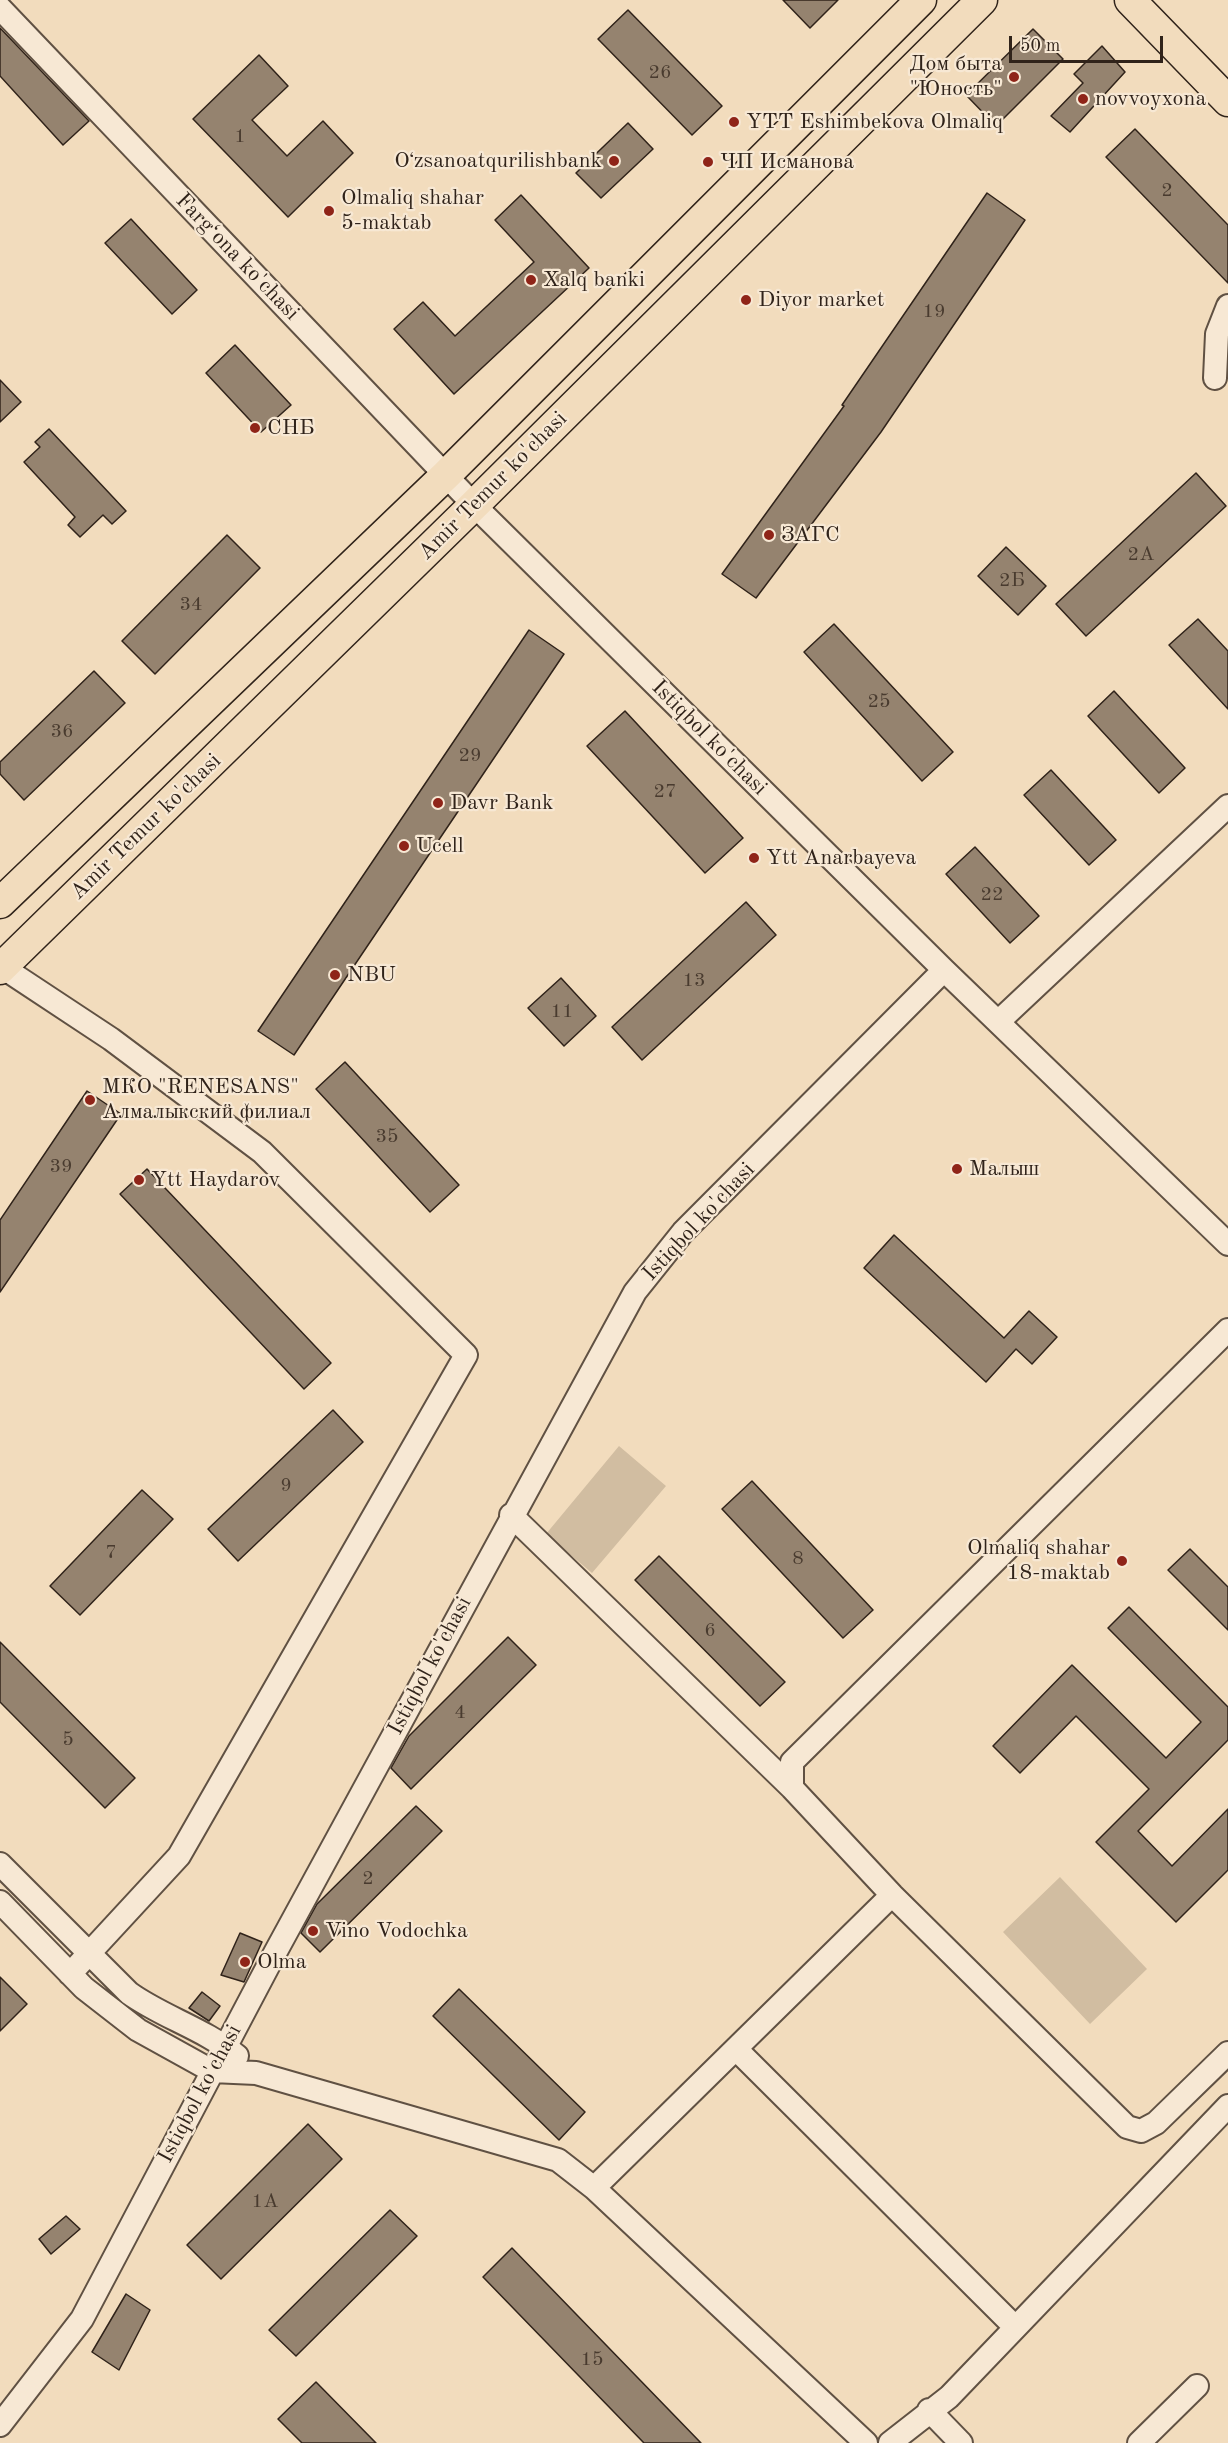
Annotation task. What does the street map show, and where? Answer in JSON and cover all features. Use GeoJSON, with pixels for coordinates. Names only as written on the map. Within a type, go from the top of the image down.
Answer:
{"type":"FeatureCollection","features":[{"type":"Feature","properties":{"kind":"main road","name":"Amir Temur ko'chasi"},"geometry":{"type":"LineString","coordinates":[[0,903],[446,475],[921,0]]}},
{"type":"Feature","properties":{"kind":"main road","name":"Amir Temur ko'chasi"},"geometry":{"type":"LineString","coordinates":[[1,968],[474,505],[982,0]]}},
{"type":"Feature","properties":{"kind":"main road"},"geometry":{"type":"LineString","coordinates":[[1130,0],[1228,101]]}},
{"type":"Feature","properties":{"kind":"street","name":"Farg‘ona ko'chasi"},"geometry":{"type":"LineString","coordinates":[[0,8],[474,505]]}},
{"type":"Feature","properties":{"kind":"street"},"geometry":{"type":"LineString","coordinates":[[1215,378],[1217,334],[1228,306]]}},
{"type":"Feature","properties":{"kind":"street","name":"Istiqbol ko'chasi"},"geometry":{"type":"LineString","coordinates":[[474,505],[944,970],[1228,1244]]}},
{"type":"Feature","properties":{"kind":"street"},"geometry":{"type":"LineString","coordinates":[[998,1022],[1228,806]]}},
{"type":"Feature","properties":{"kind":"street"},"geometry":{"type":"LineString","coordinates":[[1,968],[111,1039],[262,1152],[466,1355],[179,1856],[70,1974]]}},
{"type":"Feature","properties":{"kind":"street","name":"Istiqbol ko'chasi"},"geometry":{"type":"LineString","coordinates":[[0,2425],[82,2319],[225,2046],[634,1292],[683,1232],[944,970]]}},
{"type":"Feature","properties":{"kind":"street"},"geometry":{"type":"LineString","coordinates":[[792,1788],[792,1762],[1228,1330]]}},
{"type":"Feature","properties":{"kind":"street"},"geometry":{"type":"LineString","coordinates":[[512,1515],[792,1788],[802,1802],[892,1895],[1127,2127],[1141,2131],[1156,2123],[1228,2053]]}},
{"type":"Feature","properties":{"kind":"street"},"geometry":{"type":"LineString","coordinates":[[0,1864],[129,1993],[150,2008],[225,2046],[256,2073]]}},
{"type":"Feature","properties":{"kind":"street"},"geometry":{"type":"LineString","coordinates":[[594,2188],[892,1895]]}},
{"type":"Feature","properties":{"kind":"street"},"geometry":{"type":"LineString","coordinates":[[0,1902],[70,1974],[138,2030],[212,2071],[256,2073],[558,2160],[594,2188],[866,2443]]}},
{"type":"Feature","properties":{"kind":"street"},"geometry":{"type":"LineString","coordinates":[[736,2049],[1016,2327]]}},
{"type":"Feature","properties":{"kind":"street"},"geometry":{"type":"LineString","coordinates":[[890,2443],[929,2410],[949,2397],[1228,2106]]}},
{"type":"Feature","properties":{"kind":"street"},"geometry":{"type":"LineString","coordinates":[[1139,2443],[1197,2386]]}},
{"type":"Feature","properties":{"kind":"street"},"geometry":{"type":"LineString","coordinates":[[929,2410],[961,2443]]}},
{"type":"Feature","properties":{"kind":"shaded area"},"geometry":{"type":"Polygon","coordinates":[[[619,1446],[666,1486],[592,1573],[546,1534],[619,1446]]]}},
{"type":"Feature","properties":{"kind":"shaded area"},"geometry":{"type":"Polygon","coordinates":[[[1060,1877],[1147,1969],[1090,2024],[1003,1932],[1060,1877]]]}},
{"type":"Feature","properties":{"kind":"building"},"geometry":{"type":"Polygon","coordinates":[[[783,0],[838,0],[810,28],[783,0]]]}},
{"type":"Feature","properties":{"kind":"building"},"geometry":{"type":"Polygon","coordinates":[[[628,10],[722,106],[692,135],[598,39],[628,10]]]}},
{"type":"Feature","properties":{"kind":"building"},"geometry":{"type":"Polygon","coordinates":[[[0,28],[89,121],[63,145],[0,76],[0,28]]]}},
{"type":"Feature","properties":{"kind":"building","name":"Дом быта \"Юность\""},"geometry":{"type":"Polygon","coordinates":[[[1033,29],[1063,59],[996,126],[966,95],[1033,29]]]}},
{"type":"Feature","properties":{"kind":"building","name":"novvoyxona"},"geometry":{"type":"Polygon","coordinates":[[[1102,46],[1125,72],[1070,132],[1051,116],[1083,83],[1074,74],[1102,46]]]}},
{"type":"Feature","properties":{"kind":"building"},"geometry":{"type":"Polygon","coordinates":[[[259,55],[288,86],[252,120],[287,156],[323,121],[353,153],[288,217],[193,119],[259,55]]]}},
{"type":"Feature","properties":{"kind":"building","name":"Oʻzsanoatqurilishbank"},"geometry":{"type":"Polygon","coordinates":[[[628,123],[653,149],[601,198],[576,173],[628,123]]]}},
{"type":"Feature","properties":{"kind":"building"},"geometry":{"type":"Polygon","coordinates":[[[1135,129],[1228,225],[1228,283],[1106,157],[1135,129]]]}},
{"type":"Feature","properties":{"kind":"building"},"geometry":{"type":"Polygon","coordinates":[[[987,193],[1025,220],[881,432],[756,598],[722,574],[844,406],[842,405],[987,193]]]}},
{"type":"Feature","properties":{"kind":"building"},"geometry":{"type":"Polygon","coordinates":[[[521,195],[589,268],[454,394],[394,329],[423,302],[455,336],[534,262],[495,220],[521,195]]]}},
{"type":"Feature","properties":{"kind":"building"},"geometry":{"type":"Polygon","coordinates":[[[131,219],[197,290],[172,314],[105,243],[131,219]]]}},
{"type":"Feature","properties":{"kind":"building"},"geometry":{"type":"Polygon","coordinates":[[[235,345],[291,405],[261,432],[206,373],[235,345]]]}},
{"type":"Feature","properties":{"kind":"building"},"geometry":{"type":"Polygon","coordinates":[[[0,380],[21,402],[0,422],[0,380]]]}},
{"type":"Feature","properties":{"kind":"building"},"geometry":{"type":"Polygon","coordinates":[[[49,429],[126,511],[112,524],[103,515],[80,537],[68,525],[75,517],[24,462],[40,447],[35,442],[49,429]]]}},
{"type":"Feature","properties":{"kind":"building"},"geometry":{"type":"Polygon","coordinates":[[[1196,473],[1226,506],[1086,636],[1056,604],[1196,473]]]}},
{"type":"Feature","properties":{"kind":"building"},"geometry":{"type":"Polygon","coordinates":[[[227,535],[260,568],[155,674],[122,641],[227,535]]]}},
{"type":"Feature","properties":{"kind":"building"},"geometry":{"type":"Polygon","coordinates":[[[1006,547],[1046,586],[1018,615],[978,576],[1006,547]]]}},
{"type":"Feature","properties":{"kind":"building"},"geometry":{"type":"Polygon","coordinates":[[[1198,619],[1228,651],[1228,709],[1169,645],[1198,619]]]}},
{"type":"Feature","properties":{"kind":"building"},"geometry":{"type":"Polygon","coordinates":[[[834,624],[953,752],[922,781],[804,652],[834,624]]]}},
{"type":"Feature","properties":{"kind":"building"},"geometry":{"type":"Polygon","coordinates":[[[529,630],[564,654],[294,1055],[258,1031],[529,630]]]}},
{"type":"Feature","properties":{"kind":"building"},"geometry":{"type":"Polygon","coordinates":[[[94,671],[125,703],[24,800],[0,774],[0,762],[94,671]]]}},
{"type":"Feature","properties":{"kind":"building"},"geometry":{"type":"Polygon","coordinates":[[[1114,691],[1185,768],[1159,793],[1088,716],[1114,691]]]}},
{"type":"Feature","properties":{"kind":"building"},"geometry":{"type":"Polygon","coordinates":[[[625,711],[743,838],[705,873],[587,746],[625,711]]]}},
{"type":"Feature","properties":{"kind":"building"},"geometry":{"type":"Polygon","coordinates":[[[1051,770],[1116,840],[1089,865],[1024,795],[1051,770]]]}},
{"type":"Feature","properties":{"kind":"building"},"geometry":{"type":"Polygon","coordinates":[[[975,847],[1039,916],[1010,943],[946,874],[975,847]]]}},
{"type":"Feature","properties":{"kind":"building"},"geometry":{"type":"Polygon","coordinates":[[[746,902],[776,935],[642,1060],[612,1027],[746,902]]]}},
{"type":"Feature","properties":{"kind":"building"},"geometry":{"type":"Polygon","coordinates":[[[561,978],[596,1016],[564,1046],[528,1008],[561,978]]]}},
{"type":"Feature","properties":{"kind":"building"},"geometry":{"type":"Polygon","coordinates":[[[345,1062],[459,1185],[430,1212],[316,1089],[345,1062]]]}},
{"type":"Feature","properties":{"kind":"building"},"geometry":{"type":"Polygon","coordinates":[[[87,1091],[121,1114],[0,1292],[0,1220],[87,1091]]]}},
{"type":"Feature","properties":{"kind":"building"},"geometry":{"type":"Polygon","coordinates":[[[147,1169],[331,1363],[304,1389],[120,1194],[147,1169]]]}},
{"type":"Feature","properties":{"kind":"building"},"geometry":{"type":"Polygon","coordinates":[[[894,1235],[1004,1338],[1029,1311],[1057,1337],[1032,1364],[1016,1349],[986,1382],[864,1268],[894,1235]]]}},
{"type":"Feature","properties":{"kind":"building"},"geometry":{"type":"Polygon","coordinates":[[[333,1410],[363,1442],[238,1561],[208,1529],[333,1410]]]}},
{"type":"Feature","properties":{"kind":"building"},"geometry":{"type":"Polygon","coordinates":[[[752,1481],[873,1610],[843,1638],[722,1509],[752,1481]]]}},
{"type":"Feature","properties":{"kind":"building"},"geometry":{"type":"Polygon","coordinates":[[[142,1490],[173,1519],[80,1615],[50,1586],[142,1490]]]}},
{"type":"Feature","properties":{"kind":"building"},"geometry":{"type":"Polygon","coordinates":[[[1190,1549],[1228,1587],[1228,1630],[1168,1570],[1190,1549]]]}},
{"type":"Feature","properties":{"kind":"building"},"geometry":{"type":"Polygon","coordinates":[[[659,1556],[785,1682],[760,1706],[635,1580],[659,1556]]]}},
{"type":"Feature","properties":{"kind":"building"},"geometry":{"type":"Polygon","coordinates":[[[1129,1607],[1228,1707],[1228,1740],[1138,1831],[1172,1866],[1228,1809],[1228,1870],[1176,1922],[1096,1842],[1149,1789],[1076,1716],[1020,1773],[993,1746],[1072,1665],[1166,1758],[1201,1722],[1108,1628],[1129,1607]]]}},
{"type":"Feature","properties":{"kind":"building"},"geometry":{"type":"Polygon","coordinates":[[[508,1637],[536,1665],[411,1789],[391,1768],[409,1736],[508,1637]]]}},
{"type":"Feature","properties":{"kind":"building"},"geometry":{"type":"Polygon","coordinates":[[[0,1642],[135,1778],[105,1808],[0,1702],[0,1642]]]}},
{"type":"Feature","properties":{"kind":"building"},"geometry":{"type":"Polygon","coordinates":[[[416,1806],[442,1831],[320,1952],[301,1933],[317,1904],[416,1806]]]}},
{"type":"Feature","properties":{"kind":"building"},"geometry":{"type":"Polygon","coordinates":[[[240,1933],[262,1942],[244,1982],[221,1975],[240,1933]]]}},
{"type":"Feature","properties":{"kind":"building"},"geometry":{"type":"Polygon","coordinates":[[[0,1977],[27,2004],[0,2031],[0,1977]]]}},
{"type":"Feature","properties":{"kind":"building"},"geometry":{"type":"Polygon","coordinates":[[[459,1989],[585,2112],[559,2140],[433,2016],[459,1989]]]}},
{"type":"Feature","properties":{"kind":"building"},"geometry":{"type":"Polygon","coordinates":[[[202,1992],[220,2006],[209,2021],[189,2008],[202,1992]]]}},
{"type":"Feature","properties":{"kind":"building"},"geometry":{"type":"Polygon","coordinates":[[[308,2124],[342,2159],[221,2279],[187,2245],[308,2124]]]}},
{"type":"Feature","properties":{"kind":"building"},"geometry":{"type":"Polygon","coordinates":[[[390,2210],[417,2236],[296,2356],[269,2330],[390,2210]]]}},
{"type":"Feature","properties":{"kind":"building"},"geometry":{"type":"Polygon","coordinates":[[[66,2216],[80,2229],[51,2254],[39,2239],[66,2216]]]}},
{"type":"Feature","properties":{"kind":"building"},"geometry":{"type":"Polygon","coordinates":[[[512,2248],[701,2443],[644,2443],[483,2277],[512,2248]]]}},
{"type":"Feature","properties":{"kind":"building"},"geometry":{"type":"Polygon","coordinates":[[[126,2294],[150,2310],[119,2370],[92,2352],[126,2294]]]}},
{"type":"Feature","properties":{"kind":"building"},"geometry":{"type":"Polygon","coordinates":[[[316,2382],[376,2443],[302,2443],[278,2419],[316,2382]]]}},
{"type":"Feature","properties":{"kind":"place","name":"Дом быта \"Юность\""},"geometry":{"type":"Point","coordinates":[1014,77]}},
{"type":"Feature","properties":{"kind":"place","name":"novvoyxona"},"geometry":{"type":"Point","coordinates":[1083,99]}},
{"type":"Feature","properties":{"kind":"place","name":"YTT Eshimbekova Olmaliq"},"geometry":{"type":"Point","coordinates":[734,122]}},
{"type":"Feature","properties":{"kind":"place","name":"Oʻzsanoatqurilishbank"},"geometry":{"type":"Point","coordinates":[614,161]}},
{"type":"Feature","properties":{"kind":"place","name":"ЧП Исманова"},"geometry":{"type":"Point","coordinates":[708,162]}},
{"type":"Feature","properties":{"kind":"place","name":"Olmaliq shahar 5-maktab"},"geometry":{"type":"Point","coordinates":[329,211]}},
{"type":"Feature","properties":{"kind":"place","name":"Xalq banki"},"geometry":{"type":"Point","coordinates":[531,280]}},
{"type":"Feature","properties":{"kind":"place","name":"Diyor market"},"geometry":{"type":"Point","coordinates":[746,300]}},
{"type":"Feature","properties":{"kind":"place","name":"СНБ"},"geometry":{"type":"Point","coordinates":[255,428]}},
{"type":"Feature","properties":{"kind":"place","name":"ЗАГС"},"geometry":{"type":"Point","coordinates":[769,535]}},
{"type":"Feature","properties":{"kind":"place","name":"Davr Bank"},"geometry":{"type":"Point","coordinates":[438,803]}},
{"type":"Feature","properties":{"kind":"place","name":"Ucell"},"geometry":{"type":"Point","coordinates":[404,846]}},
{"type":"Feature","properties":{"kind":"place","name":"Ytt Anarbayeva"},"geometry":{"type":"Point","coordinates":[754,858]}},
{"type":"Feature","properties":{"kind":"place","name":"NBU"},"geometry":{"type":"Point","coordinates":[335,975]}},
{"type":"Feature","properties":{"kind":"place","name":"МКО \"RENESANS\" Алмалыкский филиал"},"geometry":{"type":"Point","coordinates":[90,1100]}},
{"type":"Feature","properties":{"kind":"place","name":"Малыш"},"geometry":{"type":"Point","coordinates":[957,1169]}},
{"type":"Feature","properties":{"kind":"place","name":"Ytt Haydarov"},"geometry":{"type":"Point","coordinates":[139,1180]}},
{"type":"Feature","properties":{"kind":"place","name":"Olmaliq shahar 18-maktab"},"geometry":{"type":"Point","coordinates":[1122,1561]}},
{"type":"Feature","properties":{"kind":"place","name":"Vino Vodochka"},"geometry":{"type":"Point","coordinates":[313,1931]}},
{"type":"Feature","properties":{"kind":"place","name":"Olma"},"geometry":{"type":"Point","coordinates":[245,1962]}}]}
